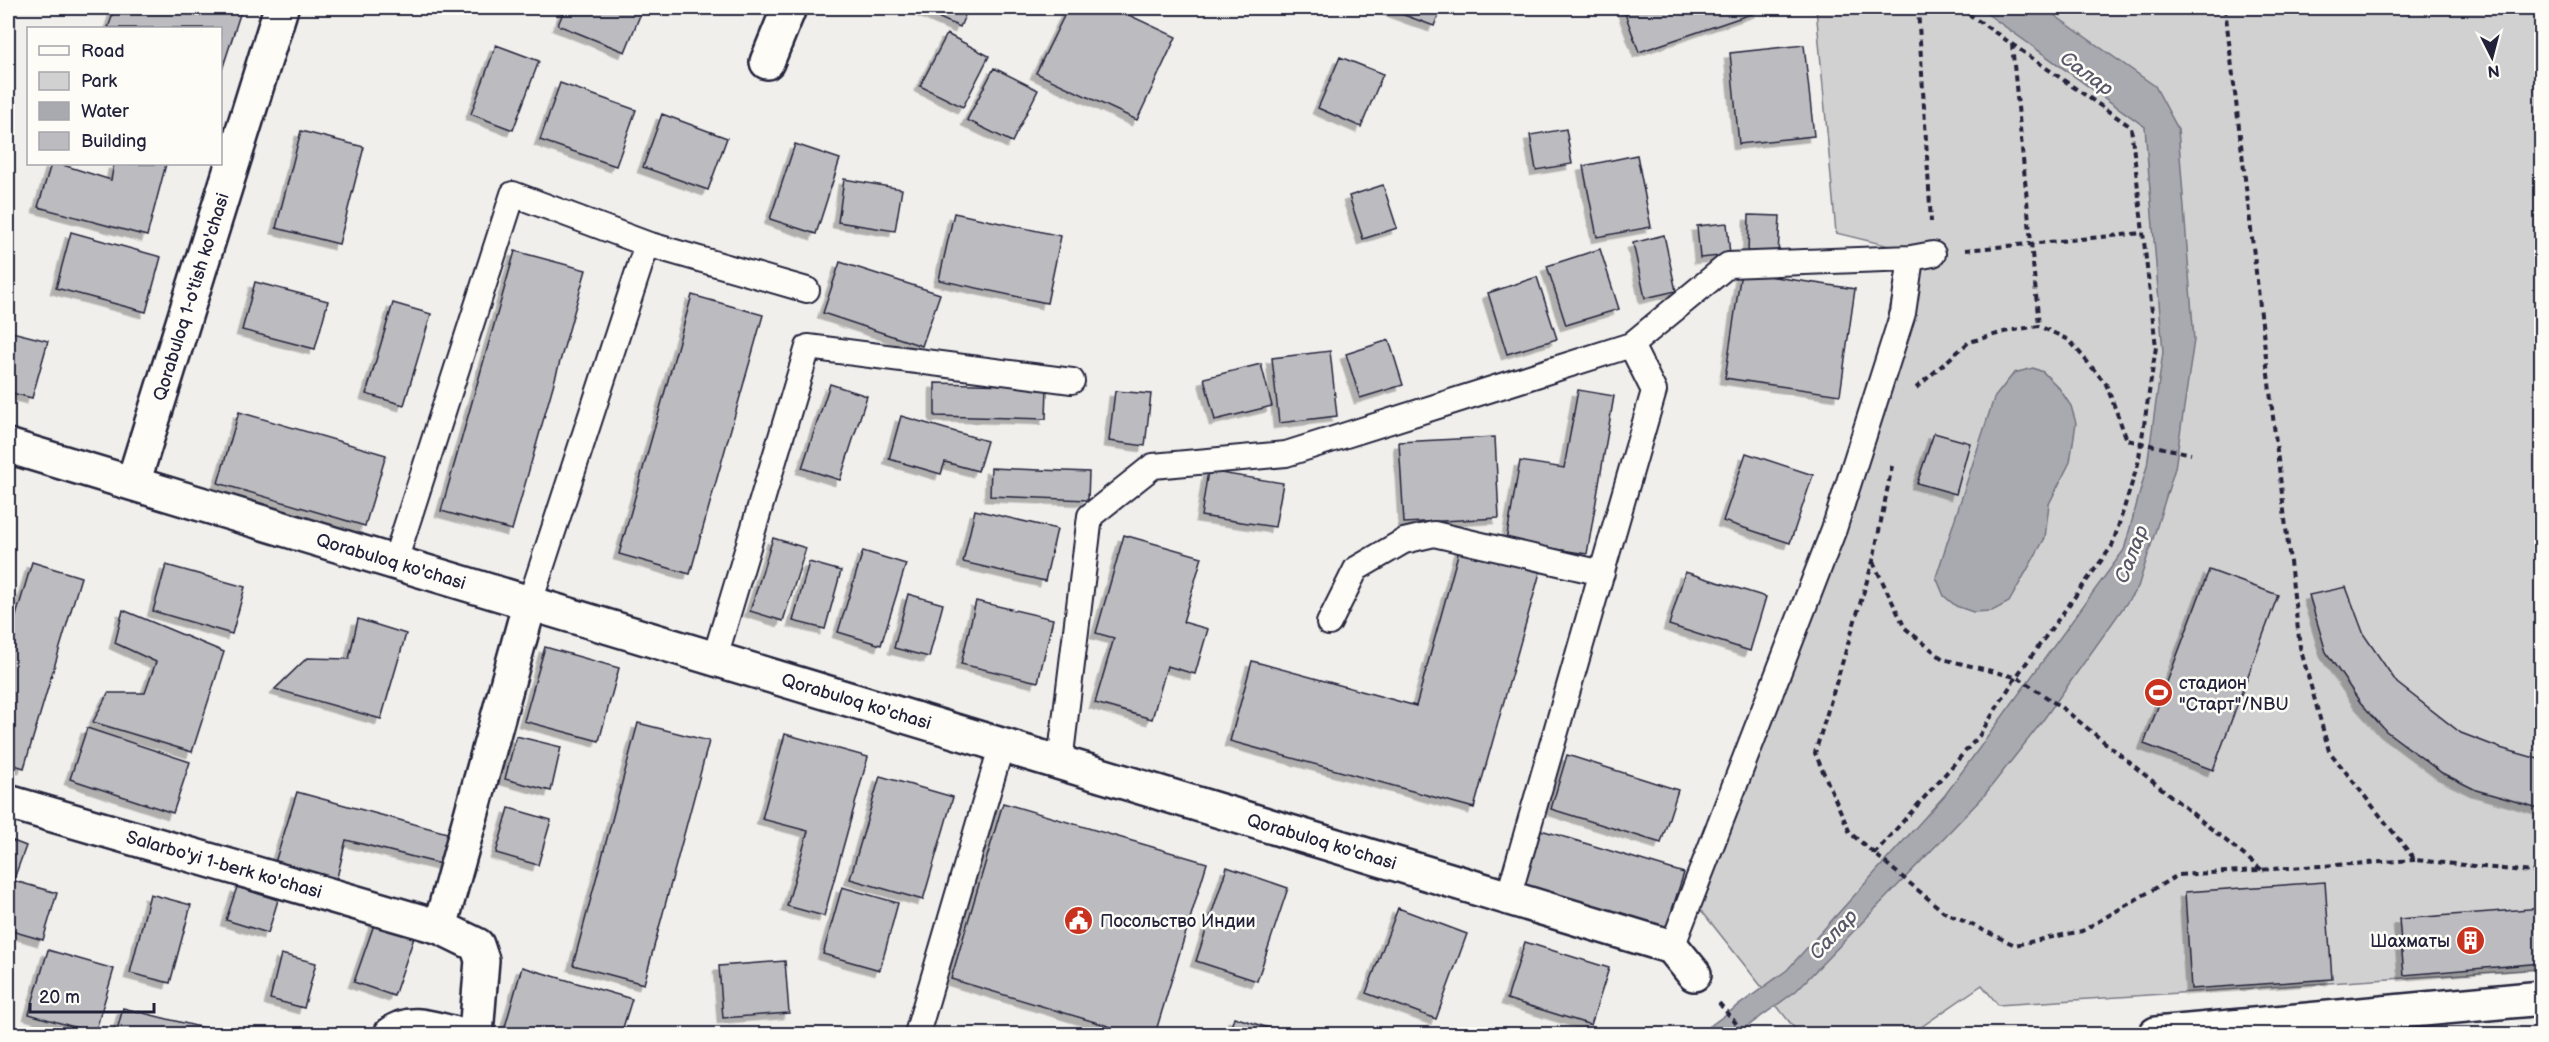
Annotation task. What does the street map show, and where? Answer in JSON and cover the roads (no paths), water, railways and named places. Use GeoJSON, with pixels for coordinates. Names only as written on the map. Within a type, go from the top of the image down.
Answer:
{"type":"FeatureCollection","features":[{"type":"Feature","properties":{"kind":"street","name":"Qorabuloq 1-o'tish ko'chasi"},"geometry":{"type":"LineString","coordinates":[[133,483],[280,8]]}},
{"type":"Feature","properties":{"kind":"street"},"geometry":{"type":"LineString","coordinates":[[766,62],[789,8]]}},
{"type":"Feature","properties":{"kind":"street","name":"Qorabuloq ko'chasi"},"geometry":{"type":"LineString","coordinates":[[8,446],[1672,947]]}},
{"type":"Feature","properties":{"kind":"street"},"geometry":{"type":"LineString","coordinates":[[440,927],[530,602]]}},
{"type":"Feature","properties":{"kind":"street","name":"Salarbo'yi 1-berk ko'chasi"},"geometry":{"type":"LineString","coordinates":[[8,802],[440,927],[477,945],[482,960],[476,1035]]}},
{"type":"Feature","properties":{"kind":"street"},"geometry":{"type":"LineString","coordinates":[[1672,947],[1694,974]]}},
{"type":"Feature","properties":{"kind":"street"},"geometry":{"type":"LineString","coordinates":[[2156,1035],[2541,998]]}},
{"type":"Feature","properties":{"kind":"street"},"geometry":{"type":"LineString","coordinates":[[391,1035],[398,1029],[414,1024],[456,1035]]}},
{"type":"Feature","properties":{"kind":"lane"},"geometry":{"type":"LineString","coordinates":[[395,561],[513,194],[647,244],[807,290]]}},
{"type":"Feature","properties":{"kind":"lane"},"geometry":{"type":"LineString","coordinates":[[530,602],[647,244]]}},
{"type":"Feature","properties":{"kind":"lane"},"geometry":{"type":"LineString","coordinates":[[1060,762],[1090,516],[1153,466],[1286,454],[1631,345],[1728,265],[1922,256],[1834,529],[1672,947]]}},
{"type":"Feature","properties":{"kind":"lane"},"geometry":{"type":"LineString","coordinates":[[1508,898],[1654,391],[1631,345]]}},
{"type":"Feature","properties":{"kind":"lane"},"geometry":{"type":"LineString","coordinates":[[715,657],[808,347],[1072,381]]}},
{"type":"Feature","properties":{"kind":"lane"},"geometry":{"type":"LineString","coordinates":[[1329,623],[1356,569],[1404,541],[1434,534],[1602,573]]}},
{"type":"Feature","properties":{"kind":"lane"},"geometry":{"type":"LineString","coordinates":[[917,1035],[1002,744]]}},
{"type":"Feature","properties":{"kind":"water","name":"Салар"},"geometry":{"type":"Polygon","coordinates":[[[1979,8],[2044,8],[2155,86],[2178,129],[2194,340],[2175,468],[2138,587],[2041,723],[1982,798],[1796,991],[1737,1034],[1699,1034],[1787,970],[1945,795],[2124,550],[2147,466],[2163,352],[2145,127],[1979,8]]]}},
{"type":"Feature","properties":{"kind":"water"},"geometry":{"type":"Polygon","coordinates":[[[2033,368],[2043,372],[2059,388],[2071,406],[2076,423],[2070,462],[2049,504],[2045,538],[2009,602],[1992,611],[1973,612],[1956,606],[1944,596],[1936,577],[1994,398],[2014,373],[2033,368]]]}},
{"type":"Feature","properties":{"kind":"place","name":"стадион \"Старт\"/NBU"},"geometry":{"type":"Point","coordinates":[2158,693]}},
{"type":"Feature","properties":{"kind":"place","name":"Посольство Индии"},"geometry":{"type":"Point","coordinates":[1079,921]}},
{"type":"Feature","properties":{"kind":"place","name":"Шахматы"},"geometry":{"type":"Point","coordinates":[2471,941]}}]}
